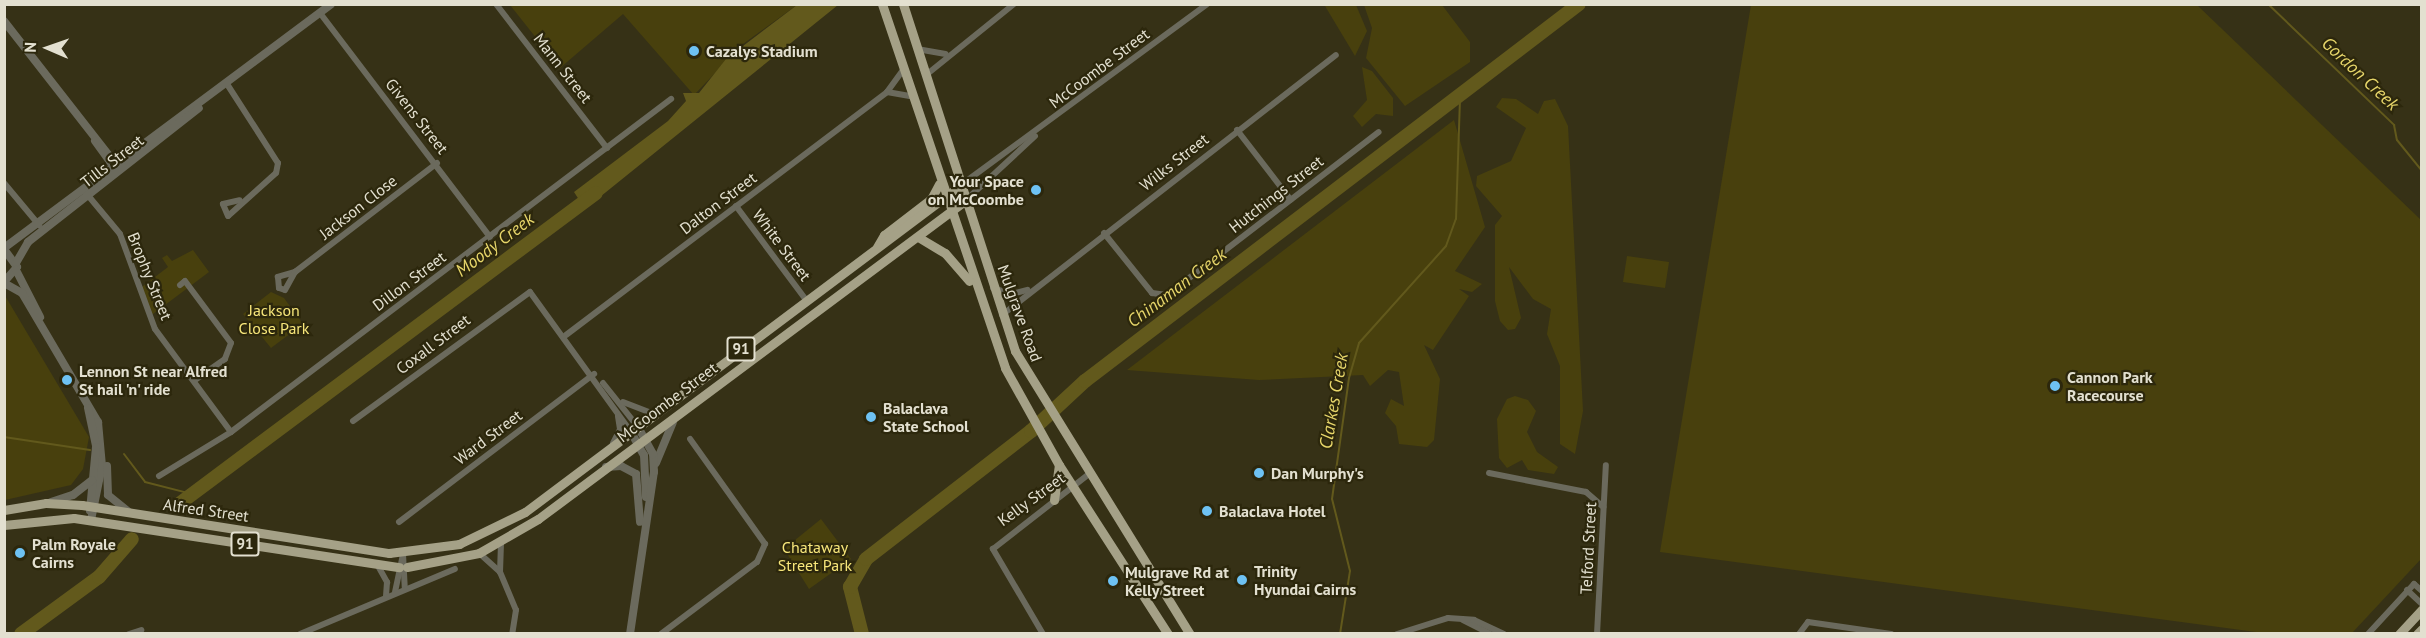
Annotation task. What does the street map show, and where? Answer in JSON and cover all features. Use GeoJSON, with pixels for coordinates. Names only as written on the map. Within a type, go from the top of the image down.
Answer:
{"type":"FeatureCollection","features":[{"type":"Feature","properties":{"kind":"main road","name":"Mulgrave Road"},"geometry":{"type":"LineString","coordinates":[[882,4],[944,200],[975,288],[1032,421],[1072,487],[1168,633]]}},
{"type":"Feature","properties":{"kind":"main road","name":"Mulgrave Road"},"geometry":{"type":"LineString","coordinates":[[903,4],[1002,315],[1045,406],[1190,633]]}},
{"type":"Feature","properties":{"kind":"main road"},"geometry":{"type":"LineString","coordinates":[[876,249],[884,235],[931,199],[939,184]]}},
{"type":"Feature","properties":{"kind":"main road","name":"McCoombe Street"},"geometry":{"type":"LineString","coordinates":[[403,553],[446,548],[500,528],[601,457],[961,185]]}},
{"type":"Feature","properties":{"kind":"main road","name":"McCoombe Street"},"geometry":{"type":"LineString","coordinates":[[403,567],[479,553],[501,543],[606,468],[709,388],[966,200]]}},
{"type":"Feature","properties":{"kind":"main road"},"geometry":{"type":"LineString","coordinates":[[918,237],[945,253],[975,288]]}},
{"type":"Feature","properties":{"kind":"main road"},"geometry":{"type":"LineString","coordinates":[[1054,500],[1059,465]]}},
{"type":"Feature","properties":{"kind":"main road","name":"Alfred Street"},"geometry":{"type":"LineString","coordinates":[[4,510],[46,503],[93,507],[403,553]]}},
{"type":"Feature","properties":{"kind":"main road","name":"Alfred Street"},"geometry":{"type":"LineString","coordinates":[[4,525],[42,518],[91,520],[403,567]]}},
{"type":"Feature","properties":{"kind":"main road"},"geometry":{"type":"LineString","coordinates":[[2399,633],[2421,609]]}},
{"type":"Feature","properties":{"kind":"main road"},"geometry":{"type":"LineString","coordinates":[[2417,633],[2421,629]]}},
{"type":"Feature","properties":{"kind":"street","name":"Tills Street"},"geometry":{"type":"LineString","coordinates":[[4,248],[41,228],[331,4]]}},
{"type":"Feature","properties":{"kind":"street","name":"Mann Street"},"geometry":{"type":"LineString","coordinates":[[496,4],[608,148]]}},
{"type":"Feature","properties":{"kind":"street"},"geometry":{"type":"LineString","coordinates":[[925,76],[946,54],[1014,4]]}},
{"type":"Feature","properties":{"kind":"street","name":"McCoombe Street"},"geometry":{"type":"LineString","coordinates":[[961,185],[1038,133],[1207,4]]}},
{"type":"Feature","properties":{"kind":"street","name":"Givens Street"},"geometry":{"type":"LineString","coordinates":[[320,13],[437,163],[490,237]]}},
{"type":"Feature","properties":{"kind":"street"},"geometry":{"type":"LineString","coordinates":[[4,21],[117,168]]}},
{"type":"Feature","properties":{"kind":"street"},"geometry":{"type":"LineString","coordinates":[[917,49],[946,54]]}},
{"type":"Feature","properties":{"kind":"street","name":"Wilks Street"},"geometry":{"type":"LineString","coordinates":[[1002,315],[1028,290],[1336,55]]}},
{"type":"Feature","properties":{"kind":"street","name":"Dalton Street"},"geometry":{"type":"LineString","coordinates":[[566,335],[887,92],[902,71]]}},
{"type":"Feature","properties":{"kind":"street"},"geometry":{"type":"LineString","coordinates":[[227,84],[278,163],[276,173],[240,200]]}},
{"type":"Feature","properties":{"kind":"street"},"geometry":{"type":"LineString","coordinates":[[887,92],[910,96]]}},
{"type":"Feature","properties":{"kind":"street","name":"Dillon Street"},"geometry":{"type":"LineString","coordinates":[[159,476],[231,432],[671,99]]}},
{"type":"Feature","properties":{"kind":"street"},"geometry":{"type":"LineString","coordinates":[[1237,130],[1291,200]]}},
{"type":"Feature","properties":{"kind":"street","name":"Hutchings Street"},"geometry":{"type":"LineString","coordinates":[[1104,233],[1159,296],[1291,200],[1379,132]]}},
{"type":"Feature","properties":{"kind":"street","name":"McCoombe Street"},"geometry":{"type":"LineString","coordinates":[[966,200],[1038,133]]}},
{"type":"Feature","properties":{"kind":"street","name":"Jackson Close"},"geometry":{"type":"LineString","coordinates":[[295,272],[437,163]]}},
{"type":"Feature","properties":{"kind":"street"},"geometry":{"type":"LineString","coordinates":[[4,183],[41,228]]}},
{"type":"Feature","properties":{"kind":"street","name":"Brophy Street"},"geometry":{"type":"LineString","coordinates":[[86,194],[120,234],[149,317],[231,432]]}},
{"type":"Feature","properties":{"kind":"street","name":"White Street"},"geometry":{"type":"LineString","coordinates":[[736,206],[806,300]]}},
{"type":"Feature","properties":{"kind":"street","name":"Tills Street"},"geometry":{"type":"LineString","coordinates":[[4,283],[41,228]]}},
{"type":"Feature","properties":{"kind":"street"},"geometry":{"type":"LineString","coordinates":[[4,248],[16,266],[46,331]]}},
{"type":"Feature","properties":{"kind":"street"},"geometry":{"type":"LineString","coordinates":[[185,281],[231,343],[225,359],[194,381]]}},
{"type":"Feature","properties":{"kind":"street"},"geometry":{"type":"LineString","coordinates":[[4,283],[20,290],[98,422],[108,446],[106,492],[134,514]]}},
{"type":"Feature","properties":{"kind":"street"},"geometry":{"type":"LineString","coordinates":[[993,288],[1012,294],[1028,290]]}},
{"type":"Feature","properties":{"kind":"street","name":"Coxall Street"},"geometry":{"type":"LineString","coordinates":[[353,421],[530,292],[566,335]]}},
{"type":"Feature","properties":{"kind":"street"},"geometry":{"type":"LineString","coordinates":[[566,335],[616,409],[635,430]]}},
{"type":"Feature","properties":{"kind":"street"},"geometry":{"type":"LineString","coordinates":[[594,374],[613,394],[633,409],[656,414]]}},
{"type":"Feature","properties":{"kind":"street","name":"Ward Street"},"geometry":{"type":"LineString","coordinates":[[399,522],[594,374]]}},
{"type":"Feature","properties":{"kind":"street"},"geometry":{"type":"LineString","coordinates":[[630,633],[630,618],[646,502],[666,429],[709,388]]}},
{"type":"Feature","properties":{"kind":"street"},"geometry":{"type":"LineString","coordinates":[[613,394],[641,439],[654,472]]}},
{"type":"Feature","properties":{"kind":"street"},"geometry":{"type":"LineString","coordinates":[[86,401],[96,447],[93,507]]}},
{"type":"Feature","properties":{"kind":"street"},"geometry":{"type":"LineString","coordinates":[[601,457],[619,432],[616,409]]}},
{"type":"Feature","properties":{"kind":"street"},"geometry":{"type":"LineString","coordinates":[[91,520],[103,453],[98,422]]}},
{"type":"Feature","properties":{"kind":"street"},"geometry":{"type":"LineString","coordinates":[[641,439],[645,461],[646,502]]}},
{"type":"Feature","properties":{"kind":"street"},"geometry":{"type":"LineString","coordinates":[[661,633],[757,562],[765,548],[761,534],[690,439]]}},
{"type":"Feature","properties":{"kind":"street","name":"Telford Street"},"geometry":{"type":"LineString","coordinates":[[1597,633],[1606,465]]}},
{"type":"Feature","properties":{"kind":"street"},"geometry":{"type":"LineString","coordinates":[[606,468],[621,466],[636,474],[641,542]]}},
{"type":"Feature","properties":{"kind":"street"},"geometry":{"type":"LineString","coordinates":[[1489,473],[1586,492],[1604,507]]}},
{"type":"Feature","properties":{"kind":"street","name":"Kelly Street"},"geometry":{"type":"LineString","coordinates":[[1043,633],[993,549],[1089,474]]}},
{"type":"Feature","properties":{"kind":"street"},"geometry":{"type":"LineString","coordinates":[[46,503],[74,495],[94,478]]}},
{"type":"Feature","properties":{"kind":"street"},"geometry":{"type":"LineString","coordinates":[[501,543],[500,572],[516,610],[512,633]]}},
{"type":"Feature","properties":{"kind":"street"},"geometry":{"type":"LineString","coordinates":[[403,553],[405,588]]}},
{"type":"Feature","properties":{"kind":"street"},"geometry":{"type":"LineString","coordinates":[[479,553],[500,572]]}},
{"type":"Feature","properties":{"kind":"street"},"geometry":{"type":"LineString","coordinates":[[377,564],[387,582],[386,596]]}},
{"type":"Feature","properties":{"kind":"street"},"geometry":{"type":"LineString","coordinates":[[394,592],[403,567]]}},
{"type":"Feature","properties":{"kind":"street"},"geometry":{"type":"LineString","coordinates":[[300,633],[394,592],[455,569]]}},
{"type":"Feature","properties":{"kind":"street"},"geometry":{"type":"LineString","coordinates":[[2368,633],[2414,584],[2421,591]]}},
{"type":"Feature","properties":{"kind":"street"},"geometry":{"type":"LineString","coordinates":[[2407,590],[2421,604]]}},
{"type":"Feature","properties":{"kind":"street"},"geometry":{"type":"LineString","coordinates":[[625,633],[630,618]]}},
{"type":"Feature","properties":{"kind":"street"},"geometry":{"type":"LineString","coordinates":[[1397,633],[1436,619],[1460,619],[1504,633]]}},
{"type":"Feature","properties":{"kind":"street"},"geometry":{"type":"LineString","coordinates":[[1460,619],[1490,633]]}},
{"type":"Feature","properties":{"kind":"street"},"geometry":{"type":"LineString","coordinates":[[1799,633],[1808,622],[1891,633]]}},
{"type":"Feature","properties":{"kind":"street"},"geometry":{"type":"LineString","coordinates":[[129,633],[141,630]]}},
{"type":"Feature","properties":{"kind":"green space","name":"Cazalys Stadium"},"geometry":{"type":"Polygon","coordinates":[[[510,5],[797,5],[743,44],[694,95],[623,14],[560,68],[510,5]]]}},
{"type":"Feature","properties":{"kind":"green space"},"geometry":{"type":"Polygon","coordinates":[[[1356,5],[1367,31],[1355,56],[1325,6],[1356,5]]]}},
{"type":"Feature","properties":{"kind":"green space"},"geometry":{"type":"Polygon","coordinates":[[[1364,5],[1442,5],[1470,42],[1470,62],[1405,106],[1366,58],[1372,28],[1364,5]]]}},
{"type":"Feature","properties":{"kind":"green space","name":"Cannon Park Racecourse"},"geometry":{"type":"Polygon","coordinates":[[[1751,5],[2197,5],[2421,220],[2421,559],[2352,633],[2271,634],[1660,552],[1751,5]]]}},
{"type":"Feature","properties":{"kind":"green space"},"geometry":{"type":"Polygon","coordinates":[[[1362,67],[1372,71],[1393,98],[1393,116],[1376,114],[1362,127],[1353,116],[1367,100],[1362,67]]]}},
{"type":"Feature","properties":{"kind":"green space"},"geometry":{"type":"Polygon","coordinates":[[[1502,98],[1516,99],[1538,114],[1544,101],[1555,99],[1568,126],[1583,411],[1575,454],[1560,444],[1560,366],[1547,334],[1551,309],[1533,299],[1509,267],[1521,318],[1515,329],[1508,330],[1500,321],[1495,301],[1495,225],[1502,216],[1476,186],[1477,176],[1511,161],[1526,128],[1496,107],[1502,98]]]}},
{"type":"Feature","properties":{"kind":"green space"},"geometry":{"type":"Polygon","coordinates":[[[1454,120],[1485,227],[1455,271],[1482,284],[1472,292],[1459,289],[1469,296],[1433,350],[1424,345],[1440,379],[1434,440],[1427,447],[1399,444],[1396,426],[1385,413],[1391,399],[1404,406],[1399,372],[1388,370],[1370,386],[1363,375],[1259,380],[1127,370],[1454,120]]]}},
{"type":"Feature","properties":{"kind":"green space"},"geometry":{"type":"Polygon","coordinates":[[[193,250],[209,272],[149,317],[138,290],[168,267],[162,258],[167,255],[172,261],[193,250]]]}},
{"type":"Feature","properties":{"kind":"green space"},"geometry":{"type":"Polygon","coordinates":[[[1627,256],[1669,262],[1665,288],[1623,282],[1627,256]]]}},
{"type":"Feature","properties":{"kind":"green space","name":"Jackson Close Park"},"geometry":{"type":"Polygon","coordinates":[[[271,292],[284,298],[303,324],[271,348],[243,314],[271,292]]]}},
{"type":"Feature","properties":{"kind":"green space"},"geometry":{"type":"Polygon","coordinates":[[[4,294],[89,437],[83,469],[71,485],[5,500],[4,294]]]}},
{"type":"Feature","properties":{"kind":"green space"},"geometry":{"type":"Polygon","coordinates":[[[1515,396],[1528,400],[1536,411],[1527,432],[1537,452],[1558,467],[1554,474],[1528,470],[1522,460],[1507,468],[1499,458],[1497,419],[1507,399],[1515,396]]]}},
{"type":"Feature","properties":{"kind":"green space","name":"Chataway Street Park"},"geometry":{"type":"Polygon","coordinates":[[[821,519],[851,559],[809,589],[784,549],[821,519]]]}},
{"type":"Feature","properties":{"kind":"shaded area"},"geometry":{"type":"Polygon","coordinates":[[[797,5],[838,5],[585,209],[574,192],[668,121],[686,101],[683,93],[699,93],[726,59],[797,5]]]}},
{"type":"Feature","properties":{"kind":"waterway","name":"Chinaman Creek"},"geometry":{"type":"LineString","coordinates":[[862,634],[850,587],[866,559],[1031,431],[1085,381],[1579,4]]}},
{"type":"Feature","properties":{"kind":"waterway","name":"Gordon Creek"},"geometry":{"type":"LineString","coordinates":[[2268,4],[2394,125],[2397,140],[2422,171]]}},
{"type":"Feature","properties":{"kind":"waterway","name":"Clarkes Creek"},"geometry":{"type":"LineString","coordinates":[[1340,634],[1350,571],[1332,499],[1349,378],[1359,343],[1446,246],[1456,219],[1460,97]]}},
{"type":"Feature","properties":{"kind":"waterway","name":"Moody Creek"},"geometry":{"type":"LineString","coordinates":[[179,504],[596,193]]}},
{"type":"Feature","properties":{"kind":"waterway"},"geometry":{"type":"LineString","coordinates":[[4,437],[90,450]]}},
{"type":"Feature","properties":{"kind":"waterway"},"geometry":{"type":"LineString","coordinates":[[124,454],[145,482],[192,494]]}},
{"type":"Feature","properties":{"kind":"waterway","name":"Moody Creek"},"geometry":{"type":"LineString","coordinates":[[21,634],[99,577],[132,539]]}},
{"type":"Feature","properties":{"kind":"place","name":"Cazalys Stadium"},"geometry":{"type":"Point","coordinates":[694,51]}},
{"type":"Feature","properties":{"kind":"place","name":"Your Space on McCoombe"},"geometry":{"type":"Point","coordinates":[1036,190]}},
{"type":"Feature","properties":{"kind":"place","name":"Lennon St near Alfred St hail 'n' ride"},"geometry":{"type":"Point","coordinates":[67,380]}},
{"type":"Feature","properties":{"kind":"place","name":"Cannon Park Racecourse"},"geometry":{"type":"Point","coordinates":[2055,386]}},
{"type":"Feature","properties":{"kind":"place","name":"Balaclava State School"},"geometry":{"type":"Point","coordinates":[871,417]}},
{"type":"Feature","properties":{"kind":"place","name":"Dan Murphy's"},"geometry":{"type":"Point","coordinates":[1259,473]}},
{"type":"Feature","properties":{"kind":"place","name":"Balaclava Hotel"},"geometry":{"type":"Point","coordinates":[1207,511]}},
{"type":"Feature","properties":{"kind":"place","name":"Palm Royale Cairns"},"geometry":{"type":"Point","coordinates":[20,553]}},
{"type":"Feature","properties":{"kind":"place","name":"Trinity Hyundai Cairns"},"geometry":{"type":"Point","coordinates":[1242,580]}},
{"type":"Feature","properties":{"kind":"place","name":"Mulgrave Rd at Kelly Street"},"geometry":{"type":"Point","coordinates":[1113,581]}}]}
